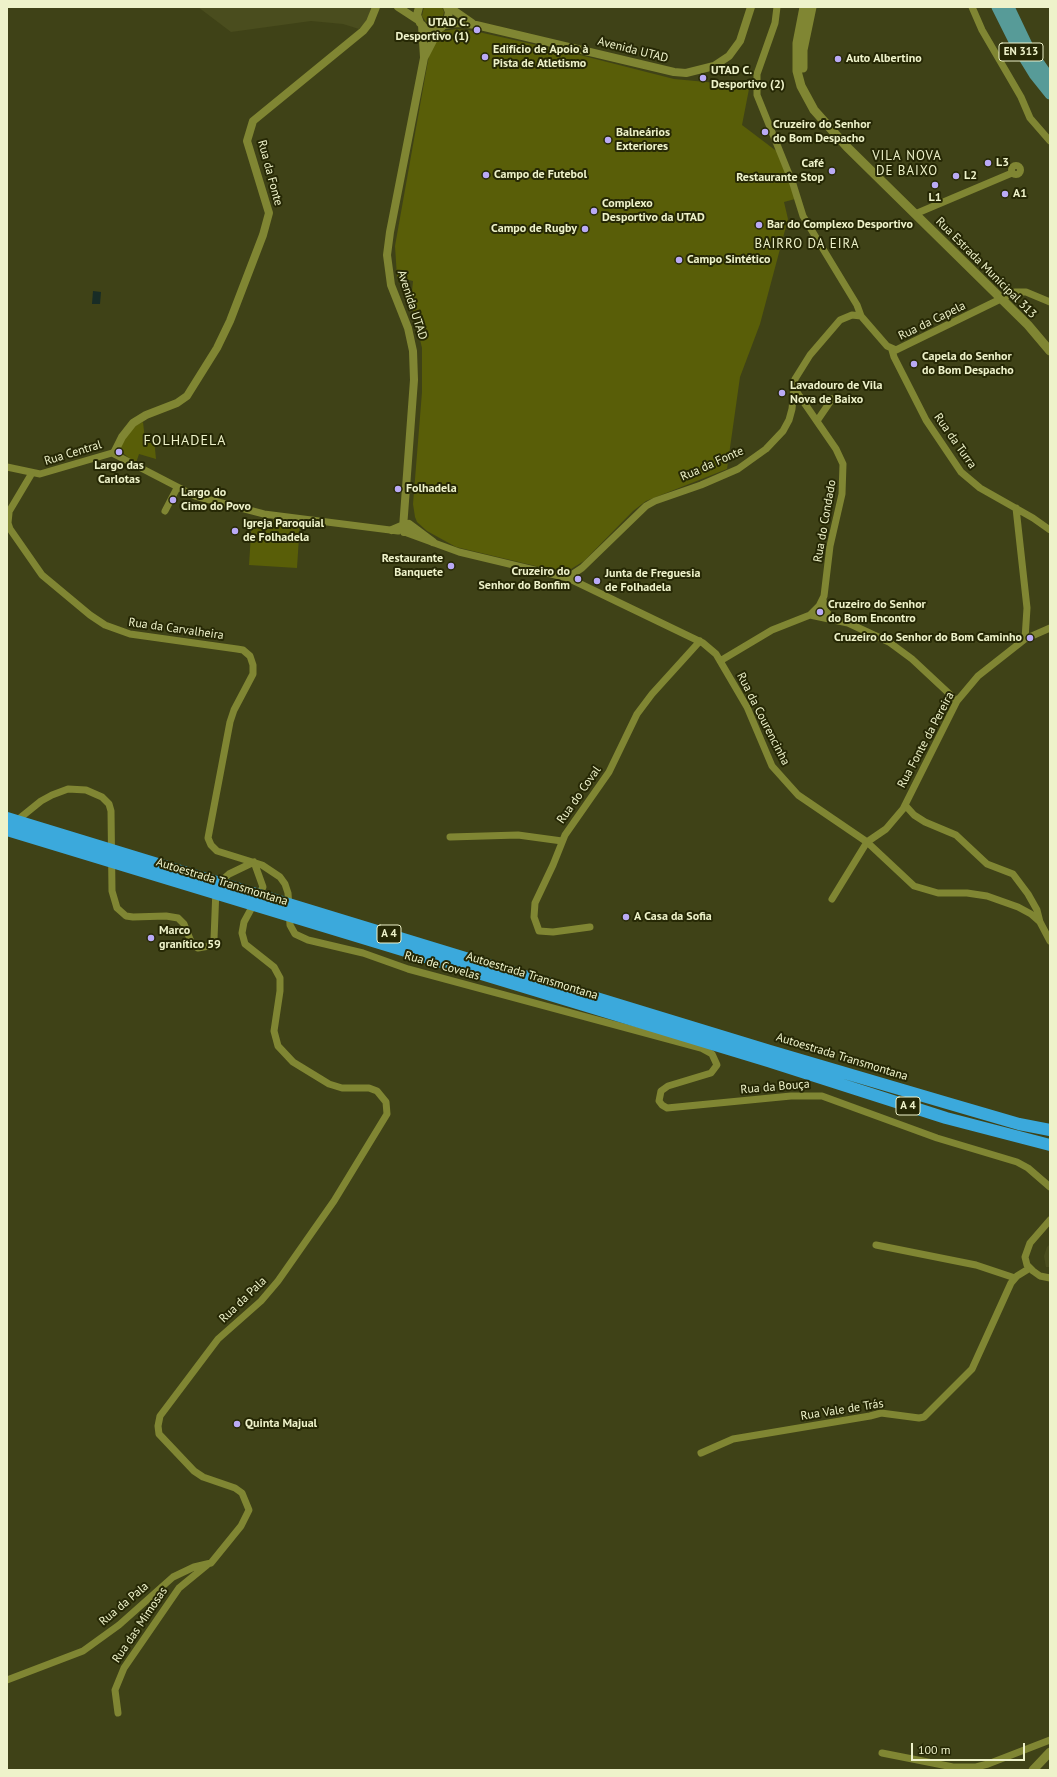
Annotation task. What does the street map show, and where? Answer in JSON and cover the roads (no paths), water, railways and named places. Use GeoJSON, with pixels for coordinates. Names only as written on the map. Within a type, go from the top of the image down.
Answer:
{"type":"FeatureCollection","features":[{"type":"Feature","properties":{"kind":"highway","name":"Autoestrada Transmontana"},"geometry":{"type":"LineString","coordinates":[[7,818],[769,1056],[946,1118],[1050,1145]]}},
{"type":"Feature","properties":{"kind":"highway","name":"Autoestrada Transmontana"},"geometry":{"type":"LineString","coordinates":[[7,829],[769,1056],[976,1112],[1050,1130]]}},
{"type":"Feature","properties":{"kind":"main road","name":"Rua Estrada Municipal 313"},"geometry":{"type":"LineString","coordinates":[[804,7],[798,33],[796,61],[801,86],[814,110],[826,125],[1039,337],[1050,351]]}},
{"type":"Feature","properties":{"kind":"main road","name":"Rua Estrada Municipal 313"},"geometry":{"type":"LineString","coordinates":[[807,97],[802,54],[812,7]]}},
{"type":"Feature","properties":{"kind":"main road","name":"EN 313"},"geometry":{"type":"LineString","coordinates":[[997,7],[1034,74],[1050,94]]}},
{"type":"Feature","properties":{"kind":"main road","name":"EN 313"},"geometry":{"type":"LineString","coordinates":[[1009,7],[1029,49],[1050,79]]}},
{"type":"Feature","properties":{"kind":"main road"},"geometry":{"type":"LineString","coordinates":[[1033,1770],[1050,1752]]}},
{"type":"Feature","properties":{"kind":"street","name":"Rua da Fonte"},"geometry":{"type":"LineString","coordinates":[[114,453],[122,437],[133,423],[146,415],[177,403],[187,396],[217,348],[230,321],[263,235],[268,217],[268,205],[247,141],[253,121],[363,31],[370,22],[376,7]]}},
{"type":"Feature","properties":{"kind":"street"},"geometry":{"type":"LineString","coordinates":[[398,7],[420,22]]}},
{"type":"Feature","properties":{"kind":"street","name":"Avenida UTAD"},"geometry":{"type":"LineString","coordinates":[[406,529],[405,514],[414,380],[414,350],[408,328],[391,285],[387,255],[390,232],[424,58],[419,7]]}},
{"type":"Feature","properties":{"kind":"street","name":"Avenida UTAD"},"geometry":{"type":"LineString","coordinates":[[424,58],[448,17],[448,7]]}},
{"type":"Feature","properties":{"kind":"street","name":"Avenida UTAD"},"geometry":{"type":"LineString","coordinates":[[448,7],[476,25]]}},
{"type":"Feature","properties":{"kind":"street","name":"Avenida UTAD"},"geometry":{"type":"LineString","coordinates":[[420,22],[430,30],[458,23],[476,25],[674,72],[686,73],[714,66],[729,56],[742,37],[751,7]]}},
{"type":"Feature","properties":{"kind":"street","name":"Rua da Capela"},"geometry":{"type":"LineString","coordinates":[[777,7],[775,23],[757,74],[757,95],[793,184],[804,218],[857,305],[861,316],[887,346],[892,350],[905,347],[1002,300],[1010,294],[1026,292],[1050,302]]}},
{"type":"Feature","properties":{"kind":"street"},"geometry":{"type":"LineString","coordinates":[[972,7],[982,30],[1021,97],[1030,118],[1050,141]]}},
{"type":"Feature","properties":{"kind":"street"},"geometry":{"type":"LineString","coordinates":[[915,214],[1012,172]]}},
{"type":"Feature","properties":{"kind":"street","name":"Rua da Fonte"},"geometry":{"type":"LineString","coordinates":[[568,578],[585,566],[646,506],[655,501],[700,485],[738,469],[766,449],[780,435],[789,420],[797,375],[833,327],[840,320],[850,316],[861,316]]}},
{"type":"Feature","properties":{"kind":"street","name":"Rua da Turra"},"geometry":{"type":"LineString","coordinates":[[892,350],[894,357],[926,420],[962,472],[980,488],[1016,508],[1050,530]]}},
{"type":"Feature","properties":{"kind":"street","name":"Rua do Condado"},"geometry":{"type":"LineString","coordinates":[[794,388],[839,453],[844,470],[842,494],[830,546],[826,587],[823,600]]}},
{"type":"Feature","properties":{"kind":"street"},"geometry":{"type":"LineString","coordinates":[[817,421],[832,399]]}},
{"type":"Feature","properties":{"kind":"street","name":"Rua Central"},"geometry":{"type":"LineString","coordinates":[[32,473],[43,473],[101,455],[114,453],[177,488]]}},
{"type":"Feature","properties":{"kind":"street"},"geometry":{"type":"LineString","coordinates":[[7,467],[32,473],[8,514]]}},
{"type":"Feature","properties":{"kind":"street"},"geometry":{"type":"LineString","coordinates":[[165,511],[177,488],[192,495],[264,514],[392,530],[406,529],[433,542]]}},
{"type":"Feature","properties":{"kind":"street"},"geometry":{"type":"LineString","coordinates":[[1016,508],[1027,608],[1025,639]]}},
{"type":"Feature","properties":{"kind":"street","name":"Rua da Carvalheira"},"geometry":{"type":"LineString","coordinates":[[8,514],[10,530],[42,575],[90,615],[105,625],[130,634],[230,648]]}},
{"type":"Feature","properties":{"kind":"street","name":"Rua da Courencinha"},"geometry":{"type":"LineString","coordinates":[[433,542],[463,553],[568,578],[700,641],[713,651],[720,661],[749,711],[769,760],[777,772],[809,803],[867,842],[914,886],[938,892],[968,893],[987,896],[1018,907],[1032,914],[1040,922]]}},
{"type":"Feature","properties":{"kind":"street"},"geometry":{"type":"LineString","coordinates":[[720,661],[772,630],[810,615],[823,600]]}},
{"type":"Feature","properties":{"kind":"street"},"geometry":{"type":"LineString","coordinates":[[823,600],[825,610],[833,618]]}},
{"type":"Feature","properties":{"kind":"street"},"geometry":{"type":"LineString","coordinates":[[810,615],[833,618],[856,626],[889,642],[912,659],[957,701]]}},
{"type":"Feature","properties":{"kind":"street","name":"Rua Fonte da Pereira"},"geometry":{"type":"LineString","coordinates":[[867,842],[886,829],[905,805],[957,701],[984,670],[1025,639],[1050,628]]}},
{"type":"Feature","properties":{"kind":"street","name":"Rua do Coval"},"geometry":{"type":"LineString","coordinates":[[590,927],[542,932],[536,927],[534,911],[535,903],[553,865],[562,841],[577,816],[609,772],[640,710],[655,690],[700,641]]}},
{"type":"Feature","properties":{"kind":"street","name":"Rua de Covelas"},"geometry":{"type":"LineString","coordinates":[[230,648],[247,653],[253,665],[253,674],[234,710],[230,722],[208,838],[211,845],[217,851],[254,862],[270,869],[283,880],[288,893],[290,928],[295,934],[303,938],[364,953],[403,967],[699,1048]]}},
{"type":"Feature","properties":{"kind":"street"},"geometry":{"type":"LineString","coordinates":[[7,829],[52,795],[68,789],[86,790],[95,793],[108,804],[111,812],[112,891],[117,908],[126,916],[166,916],[178,918],[184,924],[192,944],[202,949],[209,946],[214,939],[216,889],[220,882],[229,874],[254,862]]}},
{"type":"Feature","properties":{"kind":"street"},"geometry":{"type":"LineString","coordinates":[[905,805],[914,815],[956,835],[987,864],[1013,874],[1028,894],[1037,910],[1040,922],[1050,941]]}},
{"type":"Feature","properties":{"kind":"street"},"geometry":{"type":"LineString","coordinates":[[450,837],[518,835],[562,841]]}},
{"type":"Feature","properties":{"kind":"street"},"geometry":{"type":"LineString","coordinates":[[832,899],[867,842]]}},
{"type":"Feature","properties":{"kind":"street","name":"Rua da Pala"},"geometry":{"type":"LineString","coordinates":[[7,1680],[83,1651],[119,1625],[173,1577],[194,1567],[208,1564],[215,1559],[241,1526],[249,1512],[248,1505],[242,1493],[237,1488],[203,1477],[194,1470],[159,1434],[160,1416],[218,1339],[261,1301],[278,1281],[334,1201],[384,1120],[388,1109],[385,1099],[377,1091],[369,1088],[342,1088],[329,1084],[295,1063],[278,1046],[274,1031],[280,991],[280,978],[274,967],[245,944],[242,933],[244,922],[263,887],[262,880],[254,862]]}},
{"type":"Feature","properties":{"kind":"street","name":"Rua da Bouça"},"geometry":{"type":"LineString","coordinates":[[699,1048],[714,1056],[717,1063],[715,1070],[709,1075],[663,1089],[659,1098],[664,1107],[672,1108],[802,1095],[822,1096],[937,1138],[1017,1162],[1028,1168],[1050,1186]]}},
{"type":"Feature","properties":{"kind":"street"},"geometry":{"type":"LineString","coordinates":[[1050,1220],[1030,1243],[1026,1249],[1025,1257],[1030,1268],[1040,1276],[1050,1278]]}},
{"type":"Feature","properties":{"kind":"street"},"geometry":{"type":"LineString","coordinates":[[876,1245],[976,1265],[1015,1278]]}},
{"type":"Feature","properties":{"kind":"street","name":"Rua Vale de Trás"},"geometry":{"type":"LineString","coordinates":[[701,1453],[733,1439],[881,1413],[919,1418],[924,1417],[972,1369],[1008,1288],[1015,1278],[1030,1268]]}},
{"type":"Feature","properties":{"kind":"street","name":"Rua das Mimosas"},"geometry":{"type":"LineString","coordinates":[[118,1713],[115,1690],[124,1668],[179,1588],[208,1564]]}},
{"type":"Feature","properties":{"kind":"street"},"geometry":{"type":"LineString","coordinates":[[882,1753],[953,1767],[972,1768],[988,1764],[1050,1740]]}},
{"type":"Feature","properties":{"kind":"water"},"geometry":{"type":"Polygon","coordinates":[[[93,291],[101,292],[100,304],[92,304],[93,291]]]}},
{"type":"Feature","properties":{"kind":"place","name":"UTAD C. Desportivo (1)"},"geometry":{"type":"Point","coordinates":[477,30]}},
{"type":"Feature","properties":{"kind":"place","name":"Edifício de Apoio à Pista de Atletismo"},"geometry":{"type":"Point","coordinates":[485,57]}},
{"type":"Feature","properties":{"kind":"place","name":"Auto Albertino"},"geometry":{"type":"Point","coordinates":[838,59]}},
{"type":"Feature","properties":{"kind":"place","name":"UTAD C. Desportivo (2)"},"geometry":{"type":"Point","coordinates":[703,78]}},
{"type":"Feature","properties":{"kind":"place","name":"Cruzeiro do Senhor do Bom Despacho"},"geometry":{"type":"Point","coordinates":[765,132]}},
{"type":"Feature","properties":{"kind":"place","name":"Balneários Exteriores"},"geometry":{"type":"Point","coordinates":[608,140]}},
{"type":"Feature","properties":{"kind":"place","name":"L3"},"geometry":{"type":"Point","coordinates":[988,163]}},
{"type":"Feature","properties":{"kind":"place","name":"Café Restaurante Stop"},"geometry":{"type":"Point","coordinates":[832,171]}},
{"type":"Feature","properties":{"kind":"place","name":"Campo de Futebol"},"geometry":{"type":"Point","coordinates":[486,175]}},
{"type":"Feature","properties":{"kind":"place","name":"L2"},"geometry":{"type":"Point","coordinates":[956,176]}},
{"type":"Feature","properties":{"kind":"place","name":"L1"},"geometry":{"type":"Point","coordinates":[935,185]}},
{"type":"Feature","properties":{"kind":"place","name":"A1"},"geometry":{"type":"Point","coordinates":[1005,194]}},
{"type":"Feature","properties":{"kind":"place","name":"Complexo Desportivo da UTAD"},"geometry":{"type":"Point","coordinates":[594,211]}},
{"type":"Feature","properties":{"kind":"place","name":"Bar do Complexo Desportivo"},"geometry":{"type":"Point","coordinates":[759,225]}},
{"type":"Feature","properties":{"kind":"place","name":"Campo de Rugby"},"geometry":{"type":"Point","coordinates":[585,229]}},
{"type":"Feature","properties":{"kind":"place","name":"Campo Sintético"},"geometry":{"type":"Point","coordinates":[679,260]}},
{"type":"Feature","properties":{"kind":"place","name":"Capela do Senhor do Bom Despacho"},"geometry":{"type":"Point","coordinates":[914,364]}},
{"type":"Feature","properties":{"kind":"place","name":"Lavadouro de Vila Nova de Baixo"},"geometry":{"type":"Point","coordinates":[782,393]}},
{"type":"Feature","properties":{"kind":"place","name":"Largo das Carlotas"},"geometry":{"type":"Point","coordinates":[119,452]}},
{"type":"Feature","properties":{"kind":"place","name":"Folhadela"},"geometry":{"type":"Point","coordinates":[398,489]}},
{"type":"Feature","properties":{"kind":"place","name":"Largo do Cimo do Povo"},"geometry":{"type":"Point","coordinates":[173,500]}},
{"type":"Feature","properties":{"kind":"place","name":"Igreja Paroquial de Folhadela"},"geometry":{"type":"Point","coordinates":[235,531]}},
{"type":"Feature","properties":{"kind":"place","name":"Restaurante Banquete"},"geometry":{"type":"Point","coordinates":[451,566]}},
{"type":"Feature","properties":{"kind":"place","name":"Cruzeiro do Senhor do Bonfim"},"geometry":{"type":"Point","coordinates":[578,579]}},
{"type":"Feature","properties":{"kind":"place","name":"Junta de Freguesia de Folhadela"},"geometry":{"type":"Point","coordinates":[597,581]}},
{"type":"Feature","properties":{"kind":"place","name":"Cruzeiro do Senhor do Bom Encontro"},"geometry":{"type":"Point","coordinates":[820,612]}},
{"type":"Feature","properties":{"kind":"place","name":"Cruzeiro do Senhor do Bom Caminho"},"geometry":{"type":"Point","coordinates":[1030,638]}},
{"type":"Feature","properties":{"kind":"place","name":"A Casa da Sofia"},"geometry":{"type":"Point","coordinates":[626,917]}},
{"type":"Feature","properties":{"kind":"place","name":"Marco granítico 59"},"geometry":{"type":"Point","coordinates":[151,938]}},
{"type":"Feature","properties":{"kind":"place","name":"Quinta Majual"},"geometry":{"type":"Point","coordinates":[237,1424]}},
{"type":"Feature","properties":{"kind":"district","name":"VILA NOVA DE BAIXO"},"geometry":{"type":"Point","coordinates":[907,164]}},
{"type":"Feature","properties":{"kind":"district","name":"BAIRRO DA EIRA"},"geometry":{"type":"Point","coordinates":[807,244]}},
{"type":"Feature","properties":{"kind":"district","name":"FOLHADELA"},"geometry":{"type":"Point","coordinates":[185,441]}}]}
